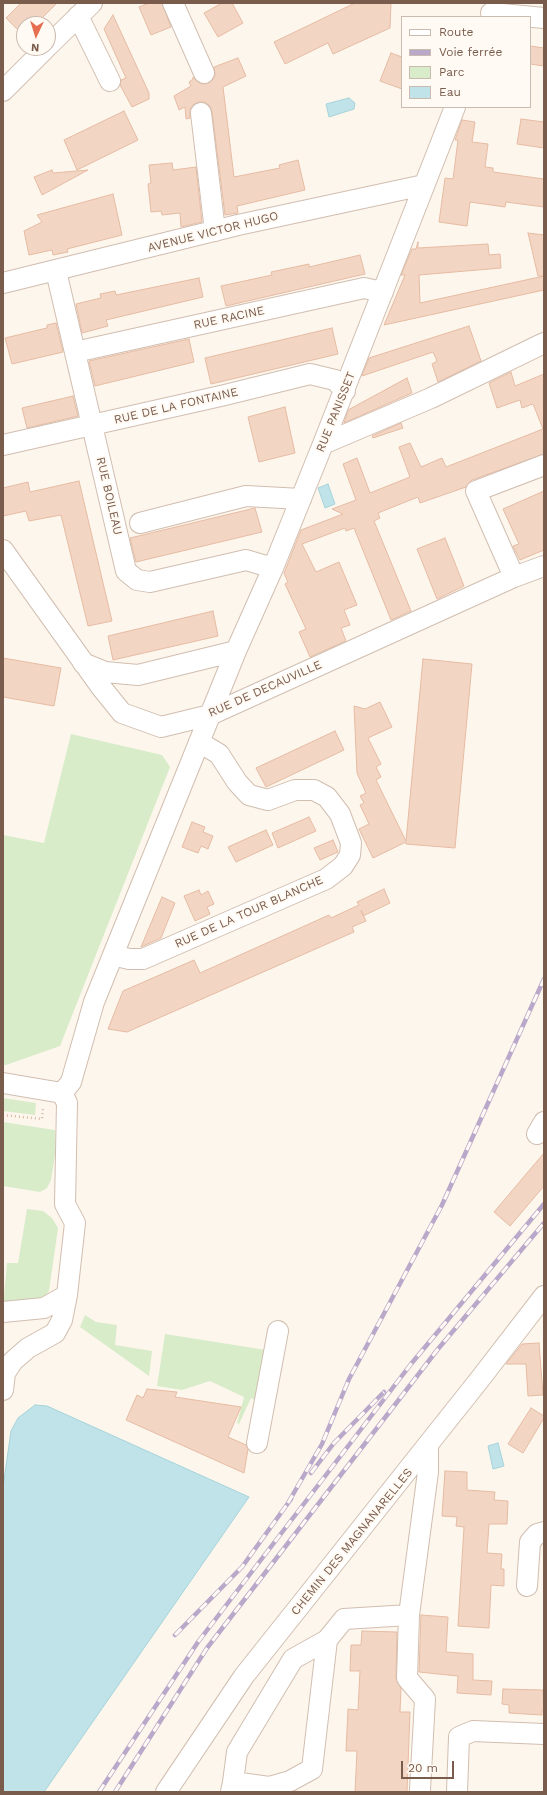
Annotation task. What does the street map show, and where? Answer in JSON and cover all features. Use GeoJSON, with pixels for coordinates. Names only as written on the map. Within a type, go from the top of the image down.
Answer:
{"type":"FeatureCollection","features":[{"type":"Feature","properties":{"kind":"street"},"geometry":{"type":"LineString","coordinates":[[173,3],[204,73]]}},
{"type":"Feature","properties":{"kind":"street"},"geometry":{"type":"LineString","coordinates":[[56,38],[85,9],[110,81]]}},
{"type":"Feature","properties":{"kind":"street"},"geometry":{"type":"LineString","coordinates":[[492,11],[529,16]]}},
{"type":"Feature","properties":{"kind":"street"},"geometry":{"type":"LineString","coordinates":[[531,16],[544,18]]}},
{"type":"Feature","properties":{"kind":"street"},"geometry":{"type":"LineString","coordinates":[[3,91],[38,56]]}},
{"type":"Feature","properties":{"kind":"street","name":"RUE PANISSET"},"geometry":{"type":"LineString","coordinates":[[54,1091],[71,1082],[94,1002],[236,651],[273,568],[345,390],[455,108]]}},
{"type":"Feature","properties":{"kind":"street"},"geometry":{"type":"LineString","coordinates":[[201,113],[215,231]]}},
{"type":"Feature","properties":{"kind":"street","name":"AVENUE VICTOR HUGO"},"geometry":{"type":"LineString","coordinates":[[3,283],[215,231],[424,185]]}},
{"type":"Feature","properties":{"kind":"street","name":"RUE BOILEAU"},"geometry":{"type":"LineString","coordinates":[[56,271],[126,570],[137,580],[150,582],[246,560],[273,568]]}},
{"type":"Feature","properties":{"kind":"street","name":"RUE RACINE"},"geometry":{"type":"LineString","coordinates":[[75,352],[364,288],[383,292]]}},
{"type":"Feature","properties":{"kind":"street"},"geometry":{"type":"LineString","coordinates":[[323,444],[431,398],[544,343]]}},
{"type":"Feature","properties":{"kind":"street","name":"RUE DE LA FONTAINE"},"geometry":{"type":"LineString","coordinates":[[3,446],[310,374],[335,380],[345,390]]}},
{"type":"Feature","properties":{"kind":"street"},"geometry":{"type":"LineString","coordinates":[[514,577],[476,491],[544,466]]}},
{"type":"Feature","properties":{"kind":"street"},"geometry":{"type":"LineString","coordinates":[[140,523],[246,496],[301,499]]}},
{"type":"Feature","properties":{"kind":"street","name":"RUE DE DECAUVILLE"},"geometry":{"type":"LineString","coordinates":[[3,550],[101,687],[122,713],[161,727],[210,715],[514,577],[544,566]]}},
{"type":"Feature","properties":{"kind":"street"},"geometry":{"type":"LineString","coordinates":[[84,663],[104,672],[138,675],[236,651]]}},
{"type":"Feature","properties":{"kind":"street","name":"RUE DE LA TOUR BLANCHE"},"geometry":{"type":"LineString","coordinates":[[113,954],[130,959],[144,959],[326,879],[343,866],[350,855],[351,843],[340,814],[327,797],[314,790],[295,790],[268,800],[249,795],[237,782],[219,754],[199,742]]}},
{"type":"Feature","properties":{"kind":"street"},"geometry":{"type":"LineString","coordinates":[[3,1083],[54,1091],[67,1103],[65,1204],[75,1223],[62,1320],[55,1333],[28,1348],[13,1361],[5,1373],[3,1390]]}},
{"type":"Feature","properties":{"kind":"street"},"geometry":{"type":"LineString","coordinates":[[3,1312],[44,1308],[66,1295]]}},
{"type":"Feature","properties":{"kind":"street","name":"CHEMIN DES MAGNANARELLES"},"geometry":{"type":"LineString","coordinates":[[166,1792],[244,1676],[428,1445],[544,1296]]}},
{"type":"Feature","properties":{"kind":"street"},"geometry":{"type":"LineString","coordinates":[[258,1443],[278,1331]]}},
{"type":"Feature","properties":{"kind":"street"},"geometry":{"type":"LineString","coordinates":[[420,1790],[425,1699],[408,1678],[410,1615],[428,1472],[428,1445]]}},
{"type":"Feature","properties":{"kind":"street"},"geometry":{"type":"LineString","coordinates":[[527,1586],[530,1542],[537,1534],[544,1532]]}},
{"type":"Feature","properties":{"kind":"street"},"geometry":{"type":"LineString","coordinates":[[327,1640],[312,1769],[290,1781],[269,1787],[232,1787],[237,1752],[293,1659],[327,1640],[344,1619],[410,1615]]}},
{"type":"Feature","properties":{"kind":"street"},"geometry":{"type":"LineString","coordinates":[[457,1792],[459,1737],[473,1731],[544,1734]]}},
{"type":"Feature","properties":{"kind":"path"},"geometry":{"type":"LineString","coordinates":[[3,1115],[42,1120],[54,1091]]}},
{"type":"Feature","properties":{"kind":"green space"},"geometry":{"type":"Polygon","coordinates":[[[71,734],[162,755],[170,767],[60,1046],[3,1065],[3,835],[44,843],[71,734]]]}},
{"type":"Feature","properties":{"kind":"green space"},"geometry":{"type":"Polygon","coordinates":[[[3,1098],[36,1103],[35,1115],[3,1111],[3,1098]]]}},
{"type":"Feature","properties":{"kind":"green space"},"geometry":{"type":"Polygon","coordinates":[[[3,1122],[55,1130],[56,1149],[51,1180],[47,1188],[40,1192],[3,1186],[3,1122]]]}},
{"type":"Feature","properties":{"kind":"green space"},"geometry":{"type":"Polygon","coordinates":[[[27,1209],[43,1211],[52,1218],[58,1228],[49,1291],[42,1299],[3,1307],[7,1263],[18,1263],[27,1209]]]}},
{"type":"Feature","properties":{"kind":"green space"},"geometry":{"type":"Polygon","coordinates":[[[85,1315],[96,1322],[117,1325],[115,1345],[152,1351],[149,1376],[80,1327],[85,1315]]]}},
{"type":"Feature","properties":{"kind":"green space"},"geometry":{"type":"Polygon","coordinates":[[[165,1334],[266,1350],[259,1402],[251,1398],[239,1424],[237,1423],[244,1397],[210,1381],[182,1390],[157,1386],[165,1334]]]}},
{"type":"Feature","properties":{"kind":"water"},"geometry":{"type":"Polygon","coordinates":[[[349,98],[355,103],[354,109],[329,117],[326,104],[349,98]]]}},
{"type":"Feature","properties":{"kind":"water"},"geometry":{"type":"Polygon","coordinates":[[[328,484],[335,504],[325,508],[318,488],[328,484]]]}},
{"type":"Feature","properties":{"kind":"water"},"geometry":{"type":"Polygon","coordinates":[[[35,1405],[47,1406],[249,1497],[44,1792],[3,1792],[3,1487],[11,1431],[18,1418],[35,1405]]]}},
{"type":"Feature","properties":{"kind":"water"},"geometry":{"type":"Polygon","coordinates":[[[498,1443],[504,1466],[493,1469],[488,1446],[498,1443]]]}},
{"type":"Feature","properties":{"kind":"building"},"geometry":{"type":"Polygon","coordinates":[[[21,3],[57,3],[44,16],[16,16],[16,28],[6,18],[21,3]]]}},
{"type":"Feature","properties":{"kind":"building"},"geometry":{"type":"Polygon","coordinates":[[[149,3],[162,3],[171,27],[151,35],[139,7],[149,3]]]}},
{"type":"Feature","properties":{"kind":"building"},"geometry":{"type":"Polygon","coordinates":[[[222,3],[232,3],[243,23],[218,37],[204,13],[222,3]]]}},
{"type":"Feature","properties":{"kind":"building"},"geometry":{"type":"Polygon","coordinates":[[[355,3],[391,3],[390,28],[333,54],[328,43],[285,64],[274,42],[355,3]]]}},
{"type":"Feature","properties":{"kind":"building"},"geometry":{"type":"Polygon","coordinates":[[[113,15],[149,93],[149,99],[132,107],[120,85],[121,80],[126,78],[104,29],[113,15]]]}},
{"type":"Feature","properties":{"kind":"building"},"geometry":{"type":"Polygon","coordinates":[[[531,46],[544,48],[544,66],[531,64],[531,46]]]}},
{"type":"Feature","properties":{"kind":"building"},"geometry":{"type":"Polygon","coordinates":[[[391,53],[401,57],[401,89],[380,81],[391,53]]]}},
{"type":"Feature","properties":{"kind":"building"},"geometry":{"type":"Polygon","coordinates":[[[238,58],[246,76],[223,87],[234,177],[280,168],[279,165],[298,160],[305,190],[237,206],[238,213],[225,215],[210,106],[205,102],[194,104],[190,109],[190,118],[186,119],[185,107],[179,110],[174,96],[191,86],[189,82],[193,79],[193,77],[198,82],[203,84],[209,83],[215,75],[214,67],[238,58]]]}},
{"type":"Feature","properties":{"kind":"building"},"geometry":{"type":"Polygon","coordinates":[[[124,111],[138,140],[77,170],[64,140],[124,111]]]}},
{"type":"Feature","properties":{"kind":"building"},"geometry":{"type":"Polygon","coordinates":[[[521,119],[544,122],[544,148],[517,144],[521,119]]]}},
{"type":"Feature","properties":{"kind":"building"},"geometry":{"type":"Polygon","coordinates":[[[462,120],[475,122],[472,142],[488,144],[485,167],[493,168],[493,172],[544,179],[544,207],[506,202],[505,207],[470,202],[467,226],[439,222],[445,178],[453,179],[458,140],[455,140],[462,120]]]}},
{"type":"Feature","properties":{"kind":"building"},"geometry":{"type":"Polygon","coordinates":[[[172,163],[173,170],[196,167],[202,222],[181,227],[180,213],[162,215],[161,211],[151,212],[148,184],[151,183],[149,165],[172,163]]]}},
{"type":"Feature","properties":{"kind":"building"},"geometry":{"type":"Polygon","coordinates":[[[52,170],[53,173],[88,170],[42,195],[34,177],[52,170]]]}},
{"type":"Feature","properties":{"kind":"building"},"geometry":{"type":"Polygon","coordinates":[[[113,194],[122,235],[67,249],[68,252],[53,255],[52,250],[29,255],[24,231],[42,222],[37,215],[113,194]]]}},
{"type":"Feature","properties":{"kind":"building"},"geometry":{"type":"Polygon","coordinates":[[[528,233],[544,235],[544,276],[538,276],[528,233]]]}},
{"type":"Feature","properties":{"kind":"building"},"geometry":{"type":"Polygon","coordinates":[[[418,242],[418,248],[488,244],[489,255],[500,254],[501,268],[419,275],[420,303],[544,276],[544,290],[384,325],[405,275],[401,275],[412,249],[416,249],[418,242]]]}},
{"type":"Feature","properties":{"kind":"building"},"geometry":{"type":"Polygon","coordinates":[[[360,255],[365,274],[226,306],[221,286],[272,275],[271,272],[309,264],[309,267],[360,255]]]}},
{"type":"Feature","properties":{"kind":"building"},"geometry":{"type":"Polygon","coordinates":[[[199,278],[203,297],[106,320],[108,326],[82,333],[76,304],[101,298],[100,294],[115,291],[116,295],[199,278]]]}},
{"type":"Feature","properties":{"kind":"building"},"geometry":{"type":"Polygon","coordinates":[[[56,323],[63,352],[12,364],[5,338],[47,328],[47,325],[56,323]]]}},
{"type":"Feature","properties":{"kind":"building"},"geometry":{"type":"Polygon","coordinates":[[[469,326],[481,361],[438,382],[432,364],[437,361],[433,352],[362,376],[369,358],[469,326]]]}},
{"type":"Feature","properties":{"kind":"building"},"geometry":{"type":"Polygon","coordinates":[[[332,328],[338,354],[211,384],[205,358],[332,328]]]}},
{"type":"Feature","properties":{"kind":"building"},"geometry":{"type":"Polygon","coordinates":[[[189,339],[194,362],[95,386],[89,361],[189,339]]]}},
{"type":"Feature","properties":{"kind":"building"},"geometry":{"type":"Polygon","coordinates":[[[511,372],[515,386],[544,374],[544,454],[472,480],[466,487],[420,503],[418,497],[378,513],[380,518],[374,521],[411,611],[391,620],[354,528],[346,531],[345,528],[302,544],[316,572],[339,562],[357,605],[344,610],[350,625],[341,628],[346,641],[310,657],[299,632],[306,629],[285,584],[288,582],[284,573],[301,530],[343,514],[332,509],[356,500],[343,464],[357,458],[370,493],[410,477],[399,447],[410,443],[421,467],[442,458],[446,467],[543,429],[533,404],[522,408],[520,400],[497,408],[489,383],[511,372]]]}},
{"type":"Feature","properties":{"kind":"building"},"geometry":{"type":"Polygon","coordinates":[[[407,378],[412,393],[344,423],[348,410],[407,378]]]}},
{"type":"Feature","properties":{"kind":"building"},"geometry":{"type":"Polygon","coordinates":[[[73,396],[78,416],[27,428],[22,408],[73,396]]]}},
{"type":"Feature","properties":{"kind":"building"},"geometry":{"type":"Polygon","coordinates":[[[285,407],[295,453],[259,462],[248,417],[285,407]]]}},
{"type":"Feature","properties":{"kind":"building"},"geometry":{"type":"Polygon","coordinates":[[[401,423],[403,428],[373,438],[372,436],[401,423]]]}},
{"type":"Feature","properties":{"kind":"building"},"geometry":{"type":"Polygon","coordinates":[[[79,481],[112,621],[88,626],[61,515],[29,521],[26,511],[3,516],[3,488],[28,482],[30,492],[79,481]]]}},
{"type":"Feature","properties":{"kind":"building"},"geometry":{"type":"Polygon","coordinates":[[[544,491],[544,550],[520,560],[513,546],[519,544],[503,509],[544,491]]]}},
{"type":"Feature","properties":{"kind":"building"},"geometry":{"type":"Polygon","coordinates":[[[255,508],[262,532],[136,562],[130,538],[255,508]]]}},
{"type":"Feature","properties":{"kind":"building"},"geometry":{"type":"Polygon","coordinates":[[[445,538],[464,586],[437,599],[417,549],[445,538]]]}},
{"type":"Feature","properties":{"kind":"building"},"geometry":{"type":"Polygon","coordinates":[[[213,611],[218,636],[113,660],[108,636],[213,611]]]}},
{"type":"Feature","properties":{"kind":"building"},"geometry":{"type":"Polygon","coordinates":[[[3,658],[61,668],[54,706],[3,697],[3,658]]]}},
{"type":"Feature","properties":{"kind":"building"},"geometry":{"type":"Polygon","coordinates":[[[423,659],[472,664],[455,848],[406,844],[406,842],[373,858],[359,829],[369,824],[360,805],[364,803],[360,796],[366,793],[357,773],[354,706],[365,709],[380,702],[392,727],[368,738],[381,764],[376,767],[381,777],[376,780],[406,841],[423,659]]]}},
{"type":"Feature","properties":{"kind":"building"},"geometry":{"type":"Polygon","coordinates":[[[335,731],[344,750],[266,787],[256,768],[335,731]]]}},
{"type":"Feature","properties":{"kind":"building"},"geometry":{"type":"Polygon","coordinates":[[[309,817],[316,831],[278,848],[272,833],[309,817]]]}},
{"type":"Feature","properties":{"kind":"building"},"geometry":{"type":"Polygon","coordinates":[[[192,822],[205,827],[203,832],[213,836],[208,849],[201,846],[198,853],[182,847],[192,822]]]}},
{"type":"Feature","properties":{"kind":"building"},"geometry":{"type":"Polygon","coordinates":[[[266,830],[273,845],[236,862],[228,847],[266,830]]]}},
{"type":"Feature","properties":{"kind":"building"},"geometry":{"type":"Polygon","coordinates":[[[333,840],[338,852],[320,860],[314,848],[333,840]]]}},
{"type":"Feature","properties":{"kind":"building"},"geometry":{"type":"Polygon","coordinates":[[[384,889],[390,903],[364,916],[366,921],[352,927],[354,932],[127,1032],[108,1029],[123,991],[194,960],[200,973],[329,915],[331,918],[359,905],[357,902],[384,889]]]}},
{"type":"Feature","properties":{"kind":"building"},"geometry":{"type":"Polygon","coordinates":[[[199,890],[201,895],[208,891],[214,904],[207,907],[210,914],[195,921],[184,896],[199,890]]]}},
{"type":"Feature","properties":{"kind":"building"},"geometry":{"type":"Polygon","coordinates":[[[162,897],[175,903],[161,938],[141,947],[162,897]]]}},
{"type":"Feature","properties":{"kind":"building"},"geometry":{"type":"Polygon","coordinates":[[[544,1153],[544,1186],[510,1226],[494,1212],[544,1153]]]}},
{"type":"Feature","properties":{"kind":"building"},"geometry":{"type":"Polygon","coordinates":[[[539,1343],[543,1395],[528,1396],[526,1364],[506,1364],[522,1344],[539,1343]]]}},
{"type":"Feature","properties":{"kind":"building"},"geometry":{"type":"Polygon","coordinates":[[[147,1389],[177,1392],[175,1397],[241,1407],[228,1437],[246,1445],[248,1449],[244,1473],[126,1420],[137,1395],[143,1398],[147,1389]]]}},
{"type":"Feature","properties":{"kind":"building"},"geometry":{"type":"Polygon","coordinates":[[[531,1408],[544,1416],[544,1418],[523,1453],[508,1444],[531,1408]]]}},
{"type":"Feature","properties":{"kind":"building"},"geometry":{"type":"Polygon","coordinates":[[[445,1471],[467,1472],[467,1490],[495,1492],[494,1500],[508,1501],[507,1524],[489,1524],[487,1553],[502,1554],[501,1569],[504,1569],[504,1586],[491,1585],[489,1628],[458,1626],[464,1527],[456,1526],[457,1517],[442,1516],[445,1471]]]}},
{"type":"Feature","properties":{"kind":"building"},"geometry":{"type":"Polygon","coordinates":[[[421,1615],[448,1617],[446,1652],[473,1654],[473,1680],[492,1681],[491,1695],[457,1693],[458,1676],[419,1672],[421,1615]]]}},
{"type":"Feature","properties":{"kind":"building"},"geometry":{"type":"Polygon","coordinates":[[[362,1631],[397,1632],[396,1678],[401,1688],[400,1712],[410,1712],[407,1792],[355,1792],[357,1751],[346,1751],[348,1709],[358,1710],[360,1671],[350,1671],[351,1645],[361,1645],[362,1631]]]}},
{"type":"Feature","properties":{"kind":"building"},"geometry":{"type":"Polygon","coordinates":[[[503,1689],[543,1690],[544,1711],[542,1710],[542,1715],[509,1713],[509,1705],[502,1704],[503,1689]]]}},
{"type":"Feature","properties":{"kind":"railway"},"geometry":{"type":"LineString","coordinates":[[288,1503],[322,1444],[349,1379],[442,1205],[544,979]]}},
{"type":"Feature","properties":{"kind":"railway"},"geometry":{"type":"LineString","coordinates":[[99,1792],[198,1642],[411,1364],[544,1204]]}},
{"type":"Feature","properties":{"kind":"railway"},"geometry":{"type":"LineString","coordinates":[[115,1792],[207,1648],[438,1349],[544,1223]]}},
{"type":"Feature","properties":{"kind":"railway"},"geometry":{"type":"LineString","coordinates":[[311,1473],[334,1443],[384,1392]]}},
{"type":"Feature","properties":{"kind":"railway"},"geometry":{"type":"LineString","coordinates":[[175,1635],[242,1567],[291,1499]]}}]}
